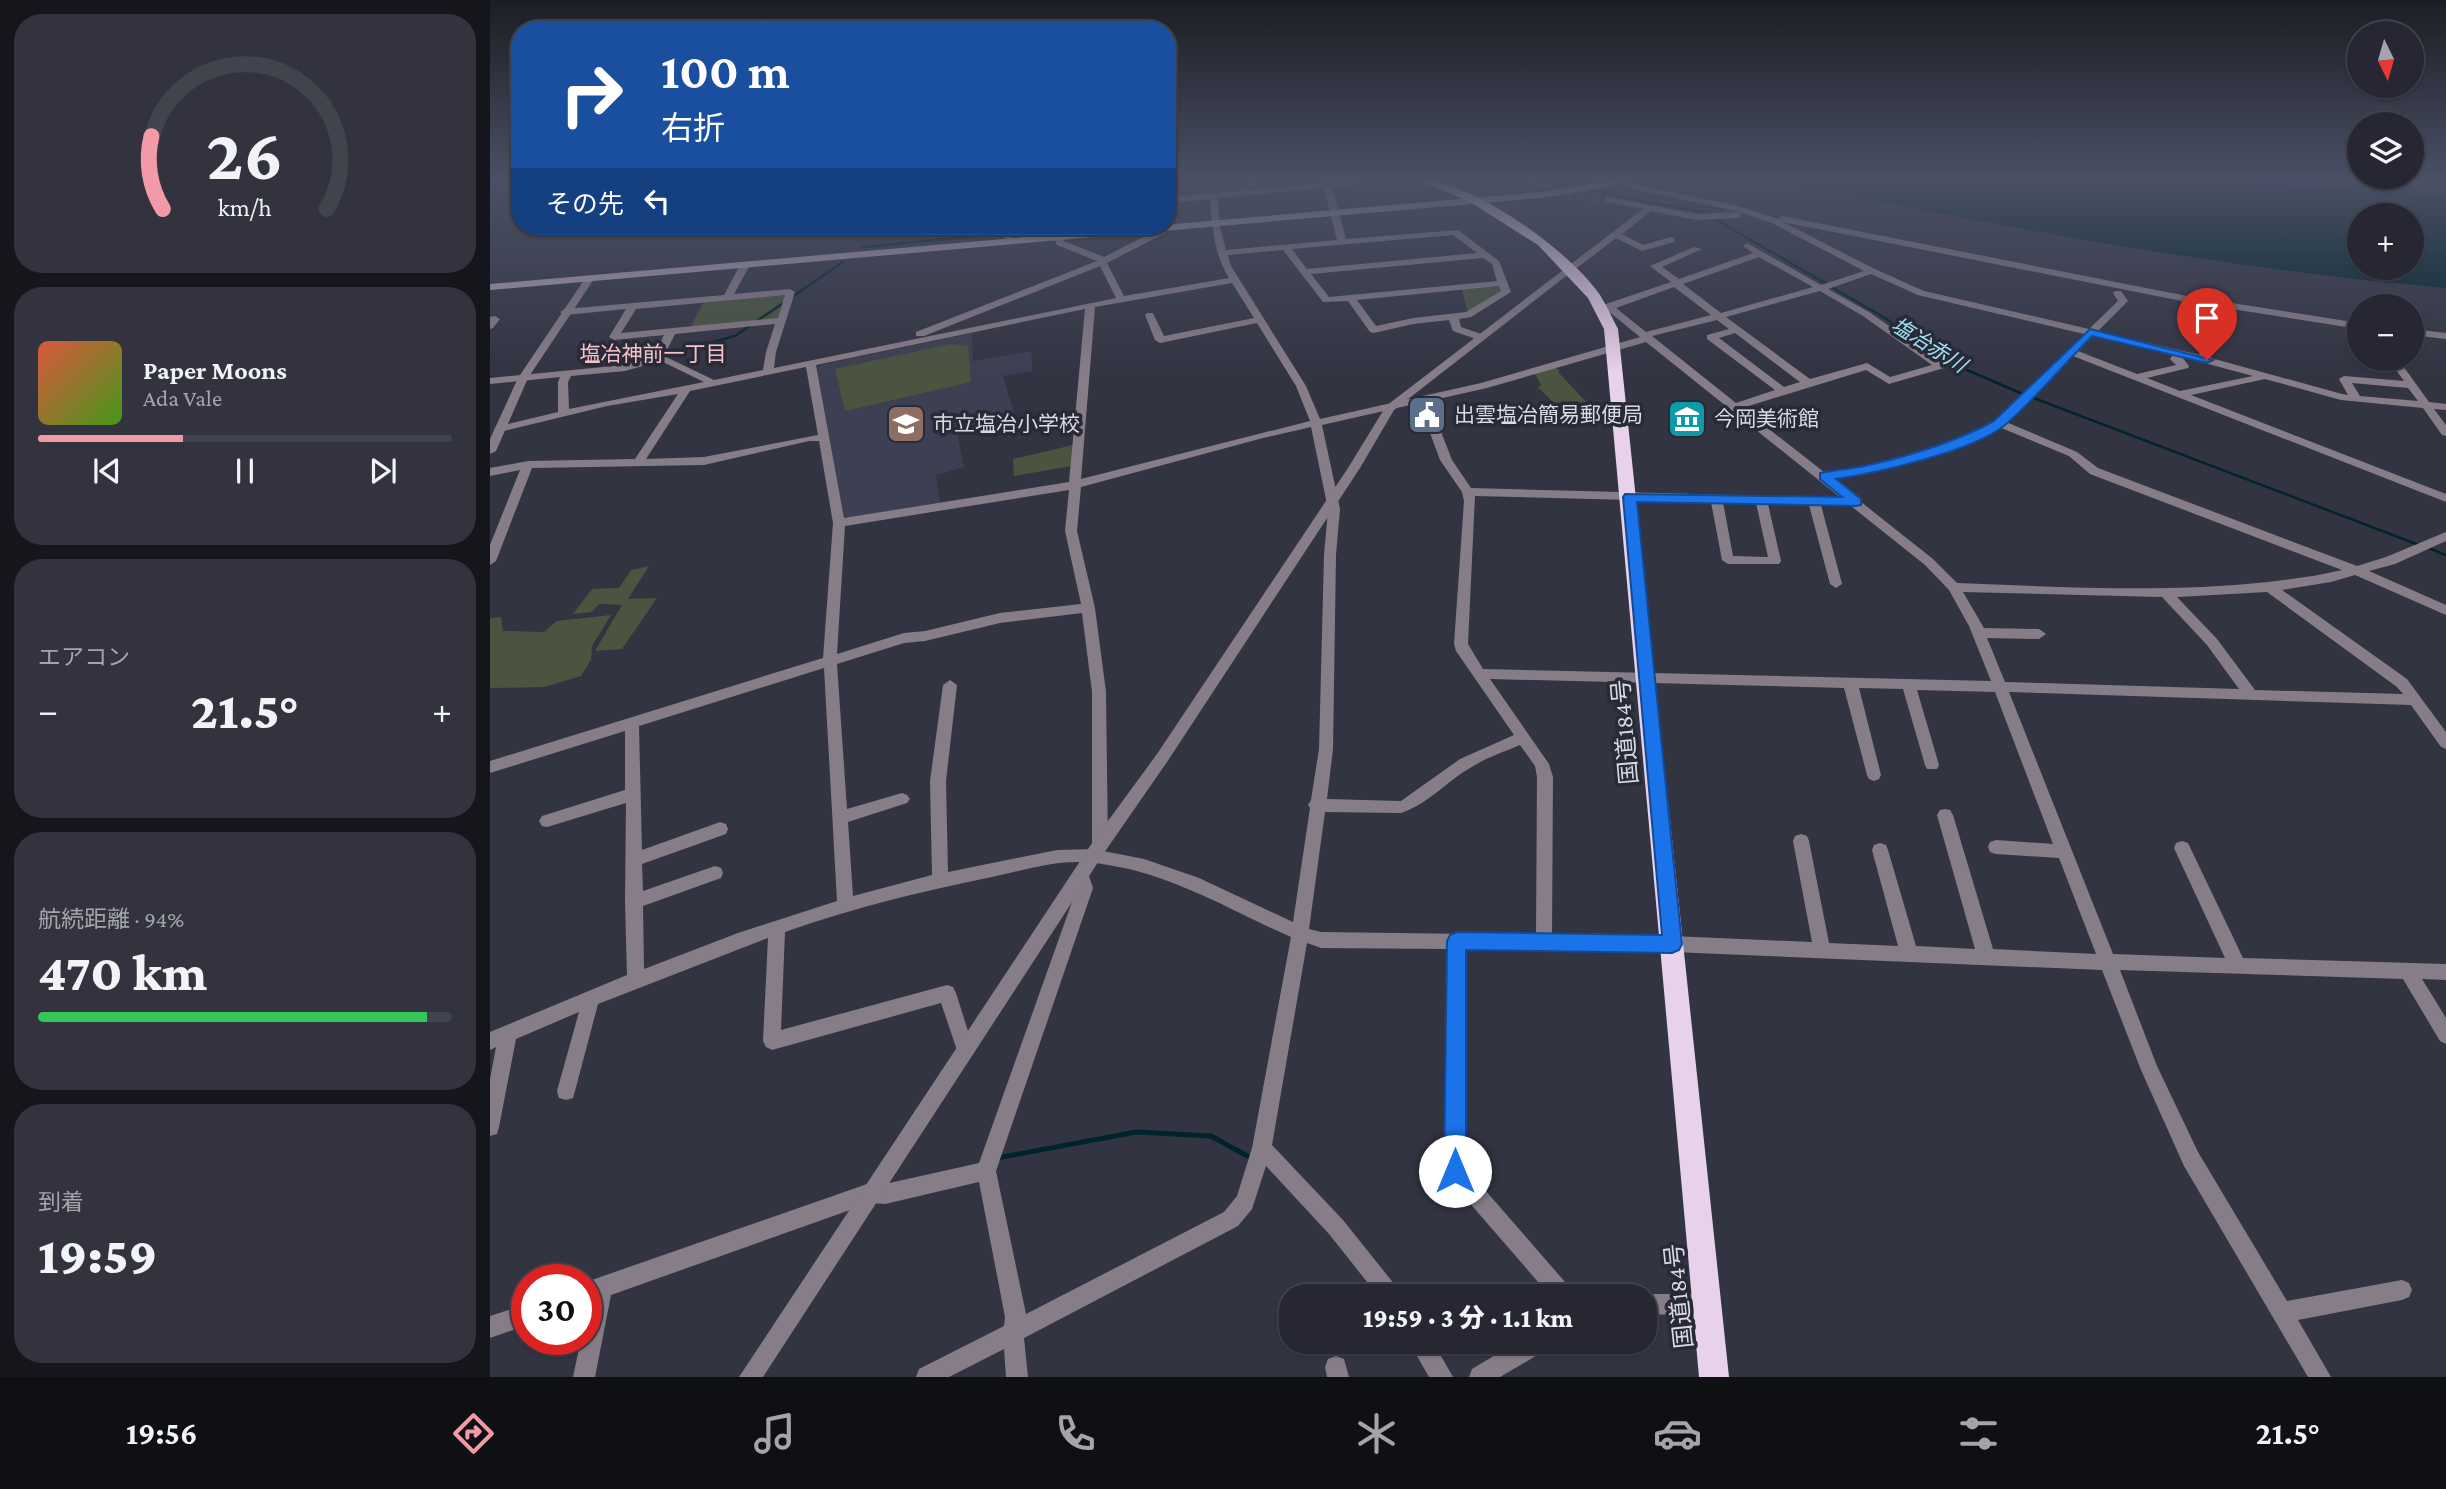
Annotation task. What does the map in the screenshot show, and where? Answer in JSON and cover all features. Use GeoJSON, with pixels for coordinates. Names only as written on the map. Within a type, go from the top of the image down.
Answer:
{"type":"FeatureCollection","features":[{"type":"Feature","properties":{"kind":"highway","name":"国道184号"},"geometry":{"type":"LineString","coordinates":[[1541,243],[1606,307],[1614,347],[1714,1377]]}},
{"type":"Feature","properties":{"kind":"main road"},"geometry":{"type":"LineString","coordinates":[[490,288],[984,243]]}},
{"type":"Feature","properties":{"kind":"street"},"geometry":{"type":"LineString","coordinates":[[1061,243],[1093,254],[1102,262],[1121,299]]}},
{"type":"Feature","properties":{"kind":"street"},"geometry":{"type":"LineString","coordinates":[[894,346],[898,342],[1102,262],[1138,243]]}},
{"type":"Feature","properties":{"kind":"street"},"geometry":{"type":"LineString","coordinates":[[927,1377],[1231,1219],[1245,1202],[1262,1147],[1300,934],[1316,805],[1326,749],[1330,555],[1334,509],[1316,423],[1301,386],[1233,280],[1221,243]]}},
{"type":"Feature","properties":{"kind":"street"},"geometry":{"type":"LineString","coordinates":[[1223,253],[1328,243]]}},
{"type":"Feature","properties":{"kind":"street"},"geometry":{"type":"LineString","coordinates":[[1351,298],[1374,330],[1413,321],[1468,315],[1506,292],[1496,262],[1470,243]]}},
{"type":"Feature","properties":{"kind":"street"},"geometry":{"type":"LineString","coordinates":[[750,1377],[1081,875],[1162,758],[1390,408],[1604,243]]}},
{"type":"Feature","properties":{"kind":"street"},"geometry":{"type":"LineString","coordinates":[[1632,257],[1646,252],[1633,243]]}},
{"type":"Feature","properties":{"kind":"street"},"geometry":{"type":"LineString","coordinates":[[1642,248],[1659,243]]}},
{"type":"Feature","properties":{"kind":"street"},"geometry":{"type":"LineString","coordinates":[[1818,243],[1921,293],[2207,360],[2341,397],[2446,407]]}},
{"type":"Feature","properties":{"kind":"street"},"geometry":{"type":"LineString","coordinates":[[1869,243],[2118,293],[2347,332]]}},
{"type":"Feature","properties":{"kind":"street"},"geometry":{"type":"LineString","coordinates":[[1902,243],[2188,299],[2347,324]]}},
{"type":"Feature","properties":{"kind":"street"},"geometry":{"type":"LineString","coordinates":[[1734,407],[1867,366],[1889,381],[1940,366],[1866,314],[1747,246]]}},
{"type":"Feature","properties":{"kind":"street"},"geometry":{"type":"LineString","coordinates":[[1285,247],[1326,300],[1503,282]]}},
{"type":"Feature","properties":{"kind":"street"},"geometry":{"type":"LineString","coordinates":[[1697,249],[1655,266],[1808,383]]}},
{"type":"Feature","properties":{"kind":"street"},"geometry":{"type":"LineString","coordinates":[[1606,307],[1759,254]]}},
{"type":"Feature","properties":{"kind":"street"},"geometry":{"type":"LineString","coordinates":[[1305,272],[1485,255]]}},
{"type":"Feature","properties":{"kind":"street"},"geometry":{"type":"LineString","coordinates":[[728,297],[745,265]]}},
{"type":"Feature","properties":{"kind":"street"},"geometry":{"type":"LineString","coordinates":[[839,523],[1074,485],[1316,423],[1424,401],[1821,288],[1872,271]]}},
{"type":"Feature","properties":{"kind":"street"},"geometry":{"type":"LineString","coordinates":[[490,451],[523,378],[589,279]]}},
{"type":"Feature","properties":{"kind":"street"},"geometry":{"type":"LineString","coordinates":[[500,429],[662,391],[768,373],[1090,305],[1233,280]]}},
{"type":"Feature","properties":{"kind":"street"},"geometry":{"type":"LineString","coordinates":[[565,312],[790,292],[768,360],[768,373]]}},
{"type":"Feature","properties":{"kind":"street"},"geometry":{"type":"LineString","coordinates":[[1825,476],[1862,471],[1936,452],[1999,424],[2123,301],[2118,293]]}},
{"type":"Feature","properties":{"kind":"street"},"geometry":{"type":"LineString","coordinates":[[1090,305],[1071,531],[1088,608],[1099,692],[1097,851]]}},
{"type":"Feature","properties":{"kind":"street"},"geometry":{"type":"LineString","coordinates":[[633,306],[614,337],[782,321]]}},
{"type":"Feature","properties":{"kind":"street"},"geometry":{"type":"LineString","coordinates":[[1606,307],[1825,476],[1929,562],[1954,587],[1978,633],[2105,962],[2191,1159],[2320,1377]]}},
{"type":"Feature","properties":{"kind":"street"},"geometry":{"type":"LineString","coordinates":[[2189,310],[2207,360]]}},
{"type":"Feature","properties":{"kind":"street"},"geometry":{"type":"LineString","coordinates":[[1150,315],[1160,340],[1259,320]]}},
{"type":"Feature","properties":{"kind":"street"},"geometry":{"type":"LineString","coordinates":[[1453,317],[1457,329],[1479,337]]}},
{"type":"Feature","properties":{"kind":"street"},"geometry":{"type":"LineString","coordinates":[[490,320],[495,319],[490,326]]}},
{"type":"Feature","properties":{"kind":"street"},"geometry":{"type":"LineString","coordinates":[[1736,330],[1711,337],[1782,391]]}},
{"type":"Feature","properties":{"kind":"street"},"geometry":{"type":"LineString","coordinates":[[657,359],[671,332]]}},
{"type":"Feature","properties":{"kind":"street"},"geometry":{"type":"LineString","coordinates":[[2424,333],[2446,336]]}},
{"type":"Feature","properties":{"kind":"street"},"geometry":{"type":"LineString","coordinates":[[2424,341],[2446,344]]}},
{"type":"Feature","properties":{"kind":"street"},"geometry":{"type":"LineString","coordinates":[[2071,352],[2446,498]]}},
{"type":"Feature","properties":{"kind":"street"},"geometry":{"type":"LineString","coordinates":[[2137,377],[2184,366],[2175,359],[2180,354]]}},
{"type":"Feature","properties":{"kind":"street"},"geometry":{"type":"LineString","coordinates":[[490,381],[625,368],[664,359],[709,380],[710,384]]}},
{"type":"Feature","properties":{"kind":"street"},"geometry":{"type":"LineString","coordinates":[[811,364],[839,523],[830,660],[845,905]]}},
{"type":"Feature","properties":{"kind":"street"},"geometry":{"type":"LineString","coordinates":[[2402,371],[2446,433]]}},
{"type":"Feature","properties":{"kind":"street"},"geometry":{"type":"LineString","coordinates":[[564,414],[563,383],[567,374]]}},
{"type":"Feature","properties":{"kind":"street"},"geometry":{"type":"LineString","coordinates":[[2180,394],[2267,376]]}},
{"type":"Feature","properties":{"kind":"street"},"geometry":{"type":"LineString","coordinates":[[2356,398],[2344,379],[2412,385]]}},
{"type":"Feature","properties":{"kind":"street"},"geometry":{"type":"LineString","coordinates":[[639,461],[685,389]]}},
{"type":"Feature","properties":{"kind":"street"},"geometry":{"type":"LineString","coordinates":[[1424,401],[1446,460],[1468,492],[1470,501],[1461,644],[1542,764],[1545,777],[1544,942]]}},
{"type":"Feature","properties":{"kind":"street"},"geometry":{"type":"LineString","coordinates":[[1999,424],[2073,454],[2094,471],[2358,571],[2446,610]]}},
{"type":"Feature","properties":{"kind":"street"},"geometry":{"type":"LineString","coordinates":[[490,472],[528,465],[719,459],[788,442],[823,438]]}},
{"type":"Feature","properties":{"kind":"street"},"geometry":{"type":"LineString","coordinates":[[490,561],[528,465]]}},
{"type":"Feature","properties":{"kind":"street"},"geometry":{"type":"LineString","coordinates":[[1468,492],[1856,502]]}},
{"type":"Feature","properties":{"kind":"street"},"geometry":{"type":"LineString","coordinates":[[1716,499],[1728,560],[1775,561],[1761,499]]}},
{"type":"Feature","properties":{"kind":"street"},"geometry":{"type":"LineString","coordinates":[[1814,500],[1836,584]]}},
{"type":"Feature","properties":{"kind":"street"},"geometry":{"type":"LineString","coordinates":[[1954,587],[2211,593],[2358,571],[2410,554],[2446,536]]}},
{"type":"Feature","properties":{"kind":"street"},"geometry":{"type":"LineString","coordinates":[[2268,586],[2402,683],[2446,743]]}},
{"type":"Feature","properties":{"kind":"street"},"geometry":{"type":"LineString","coordinates":[[2164,592],[2212,642],[2251,695]]}},
{"type":"Feature","properties":{"kind":"street"},"geometry":{"type":"LineString","coordinates":[[490,767],[904,638],[925,636],[1000,618],[1088,608]]}},
{"type":"Feature","properties":{"kind":"street"},"geometry":{"type":"LineString","coordinates":[[1978,633],[2039,634]]}},
{"type":"Feature","properties":{"kind":"street"},"geometry":{"type":"LineString","coordinates":[[1479,674],[1850,682],[2415,700]]}},
{"type":"Feature","properties":{"kind":"street"},"geometry":{"type":"LineString","coordinates":[[1850,682],[1874,775]]}},
{"type":"Feature","properties":{"kind":"street"},"geometry":{"type":"LineString","coordinates":[[1908,684],[1932,765]]}},
{"type":"Feature","properties":{"kind":"street"},"geometry":{"type":"LineString","coordinates":[[940,878],[938,781],[950,685]]}},
{"type":"Feature","properties":{"kind":"street"},"geometry":{"type":"LineString","coordinates":[[632,722],[636,980]]}},
{"type":"Feature","properties":{"kind":"street"},"geometry":{"type":"LineString","coordinates":[[1316,805],[1401,807],[1412,803],[1465,763],[1523,737]]}},
{"type":"Feature","properties":{"kind":"street"},"geometry":{"type":"LineString","coordinates":[[547,821],[633,794]]}},
{"type":"Feature","properties":{"kind":"street"},"geometry":{"type":"LineString","coordinates":[[839,818],[902,799]]}},
{"type":"Feature","properties":{"kind":"street"},"geometry":{"type":"LineString","coordinates":[[1945,815],[1986,956]]}},
{"type":"Feature","properties":{"kind":"street"},"geometry":{"type":"LineString","coordinates":[[633,860],[720,830]]}},
{"type":"Feature","properties":{"kind":"street"},"geometry":{"type":"LineString","coordinates":[[1801,841],[1822,949]]}},
{"type":"Feature","properties":{"kind":"street"},"geometry":{"type":"LineString","coordinates":[[1996,847],[2063,851]]}},
{"type":"Feature","properties":{"kind":"street"},"geometry":{"type":"LineString","coordinates":[[2182,848],[2238,966]]}},
{"type":"Feature","properties":{"kind":"street"},"geometry":{"type":"LineString","coordinates":[[1880,850],[1909,953]]}},
{"type":"Feature","properties":{"kind":"street"},"geometry":{"type":"LineString","coordinates":[[490,1041],[636,980],[845,905],[940,878],[1097,851],[1164,871],[1222,895],[1300,934],[1321,940],[1672,944],[2105,962],[2446,972]]}},
{"type":"Feature","properties":{"kind":"street"},"geometry":{"type":"LineString","coordinates":[[633,902],[715,873]]}},
{"type":"Feature","properties":{"kind":"street"},"geometry":{"type":"LineString","coordinates":[[1017,1377],[1013,1332],[1016,1317],[986,1171],[1085,888],[1081,875]]}},
{"type":"Feature","properties":{"kind":"street"},"geometry":{"type":"LineString","coordinates":[[777,928],[772,1041],[947,993],[965,1050]]}},
{"type":"Feature","properties":{"kind":"street"},"geometry":{"type":"LineString","coordinates":[[1457,941],[1455,1171],[1554,1284]]}},
{"type":"Feature","properties":{"kind":"street"},"geometry":{"type":"LineString","coordinates":[[2408,971],[2446,1035]]}},
{"type":"Feature","properties":{"kind":"street"},"geometry":{"type":"LineString","coordinates":[[566,1091],[591,999]]}},
{"type":"Feature","properties":{"kind":"street"},"geometry":{"type":"LineString","coordinates":[[490,1127],[508,1033]]}},
{"type":"Feature","properties":{"kind":"street"},"geometry":{"type":"LineString","coordinates":[[1262,1147],[1336,1227],[1382,1284]]}},
{"type":"Feature","properties":{"kind":"street"},"geometry":{"type":"LineString","coordinates":[[602,1287],[870,1194],[885,1194],[986,1171]]}},
{"type":"Feature","properties":{"kind":"street"},"geometry":{"type":"LineString","coordinates":[[2282,1313],[2402,1290]]}},
{"type":"Feature","properties":{"kind":"street"},"geometry":{"type":"LineString","coordinates":[[1657,1304],[1706,1304]]}},
{"type":"Feature","properties":{"kind":"street"},"geometry":{"type":"LineString","coordinates":[[490,1327],[511,1320]]}},
{"type":"Feature","properties":{"kind":"street"},"geometry":{"type":"LineString","coordinates":[[1427,1354],[1439,1377]]}},
{"type":"Feature","properties":{"kind":"street"},"geometry":{"type":"LineString","coordinates":[[1480,1377],[1518,1354]]}},
{"type":"Feature","properties":{"kind":"street"},"geometry":{"type":"LineString","coordinates":[[584,1377],[587,1355]]}},
{"type":"Feature","properties":{"kind":"shaded area"},"geometry":{"type":"Polygon","coordinates":[[[2108,243],[2347,243],[2347,277],[2108,243]]]}},
{"type":"Feature","properties":{"kind":"shaded area"},"geometry":{"type":"Polygon","coordinates":[[[2424,243],[2446,243],[2446,288],[2370,280],[2424,280],[2424,243]]]}},
{"type":"Feature","properties":{"kind":"shaded area"},"geometry":{"type":"Polygon","coordinates":[[[1501,286],[1503,291],[1468,312],[1461,288],[1501,286]]]}},
{"type":"Feature","properties":{"kind":"shaded area"},"geometry":{"type":"Polygon","coordinates":[[[784,294],[786,296],[779,318],[690,328],[704,301],[784,294]]]}},
{"type":"Feature","properties":{"kind":"shaded area","name":"市立塩冶小学校"},"geometry":{"type":"Polygon","coordinates":[[[972,333],[973,361],[1031,351],[1033,371],[1003,376],[1015,417],[957,432],[964,467],[936,475],[940,505],[844,520],[817,368],[972,333]]]}},
{"type":"Feature","properties":{"kind":"shaded area"},"geometry":{"type":"Polygon","coordinates":[[[950,344],[968,346],[971,382],[845,411],[835,369],[950,344]]]}},
{"type":"Feature","properties":{"kind":"shaded area"},"geometry":{"type":"Polygon","coordinates":[[[1553,366],[1591,407],[1586,410],[1591,416],[1574,423],[1538,387],[1541,385],[1535,374],[1553,366]]]}},
{"type":"Feature","properties":{"kind":"shaded area"},"geometry":{"type":"Polygon","coordinates":[[[1073,445],[1071,466],[1014,476],[1013,459],[1073,445]]]}},
{"type":"Feature","properties":{"kind":"shaded area"},"geometry":{"type":"Polygon","coordinates":[[[649,566],[628,599],[657,598],[622,649],[595,651],[622,605],[599,604],[592,612],[573,614],[592,589],[619,588],[631,570],[649,566]]]}},
{"type":"Feature","properties":{"kind":"shaded area"},"geometry":{"type":"Polygon","coordinates":[[[611,615],[592,646],[591,660],[581,676],[544,687],[490,688],[490,618],[501,617],[503,631],[544,632],[557,621],[611,615]]]}},
{"type":"Feature","properties":{"kind":"waterway"},"geometry":{"type":"LineString","coordinates":[[863,247],[902,243]]}},
{"type":"Feature","properties":{"kind":"waterway","name":"塩冶赤川"},"geometry":{"type":"LineString","coordinates":[[1757,243],[1885,318],[1953,364],[2018,392],[2419,545]]}},
{"type":"Feature","properties":{"kind":"waterway"},"geometry":{"type":"LineString","coordinates":[[792,297],[843,262]]}},
{"type":"Feature","properties":{"kind":"waterway"},"geometry":{"type":"LineString","coordinates":[[757,321],[785,302]]}},
{"type":"Feature","properties":{"kind":"waterway"},"geometry":{"type":"LineString","coordinates":[[663,355],[735,336],[751,325]]}},
{"type":"Feature","properties":{"kind":"waterway","name":"塩冶赤川"},"geometry":{"type":"LineString","coordinates":[[2426,547],[2446,555]]}},
{"type":"Feature","properties":{"kind":"waterway"},"geometry":{"type":"LineString","coordinates":[[997,1158],[1136,1132],[1211,1136],[1251,1158]]}},
{"type":"Feature","properties":{"kind":"place","name":"出雲塩冶簡易郵便局"},"geometry":{"type":"Point","coordinates":[1427,415]}},
{"type":"Feature","properties":{"kind":"place","name":"今岡美術館"},"geometry":{"type":"Point","coordinates":[1687,419]}},
{"type":"Feature","properties":{"kind":"place","name":"市立塩冶小学校"},"geometry":{"type":"Point","coordinates":[906,424]}},
{"type":"Feature","properties":{"kind":"district","name":"塩冶神前一丁目"},"geometry":{"type":"Point","coordinates":[653,354]}},
{"type":"Feature","properties":{"kind":"route"},"geometry":{"type":"LineString","coordinates":[[1455,1171],[1457,941],[1672,944],[1629,497],[1856,502],[1825,476],[1862,471],[1936,452],[1999,424],[2090,332],[2207,360]]}}]}
